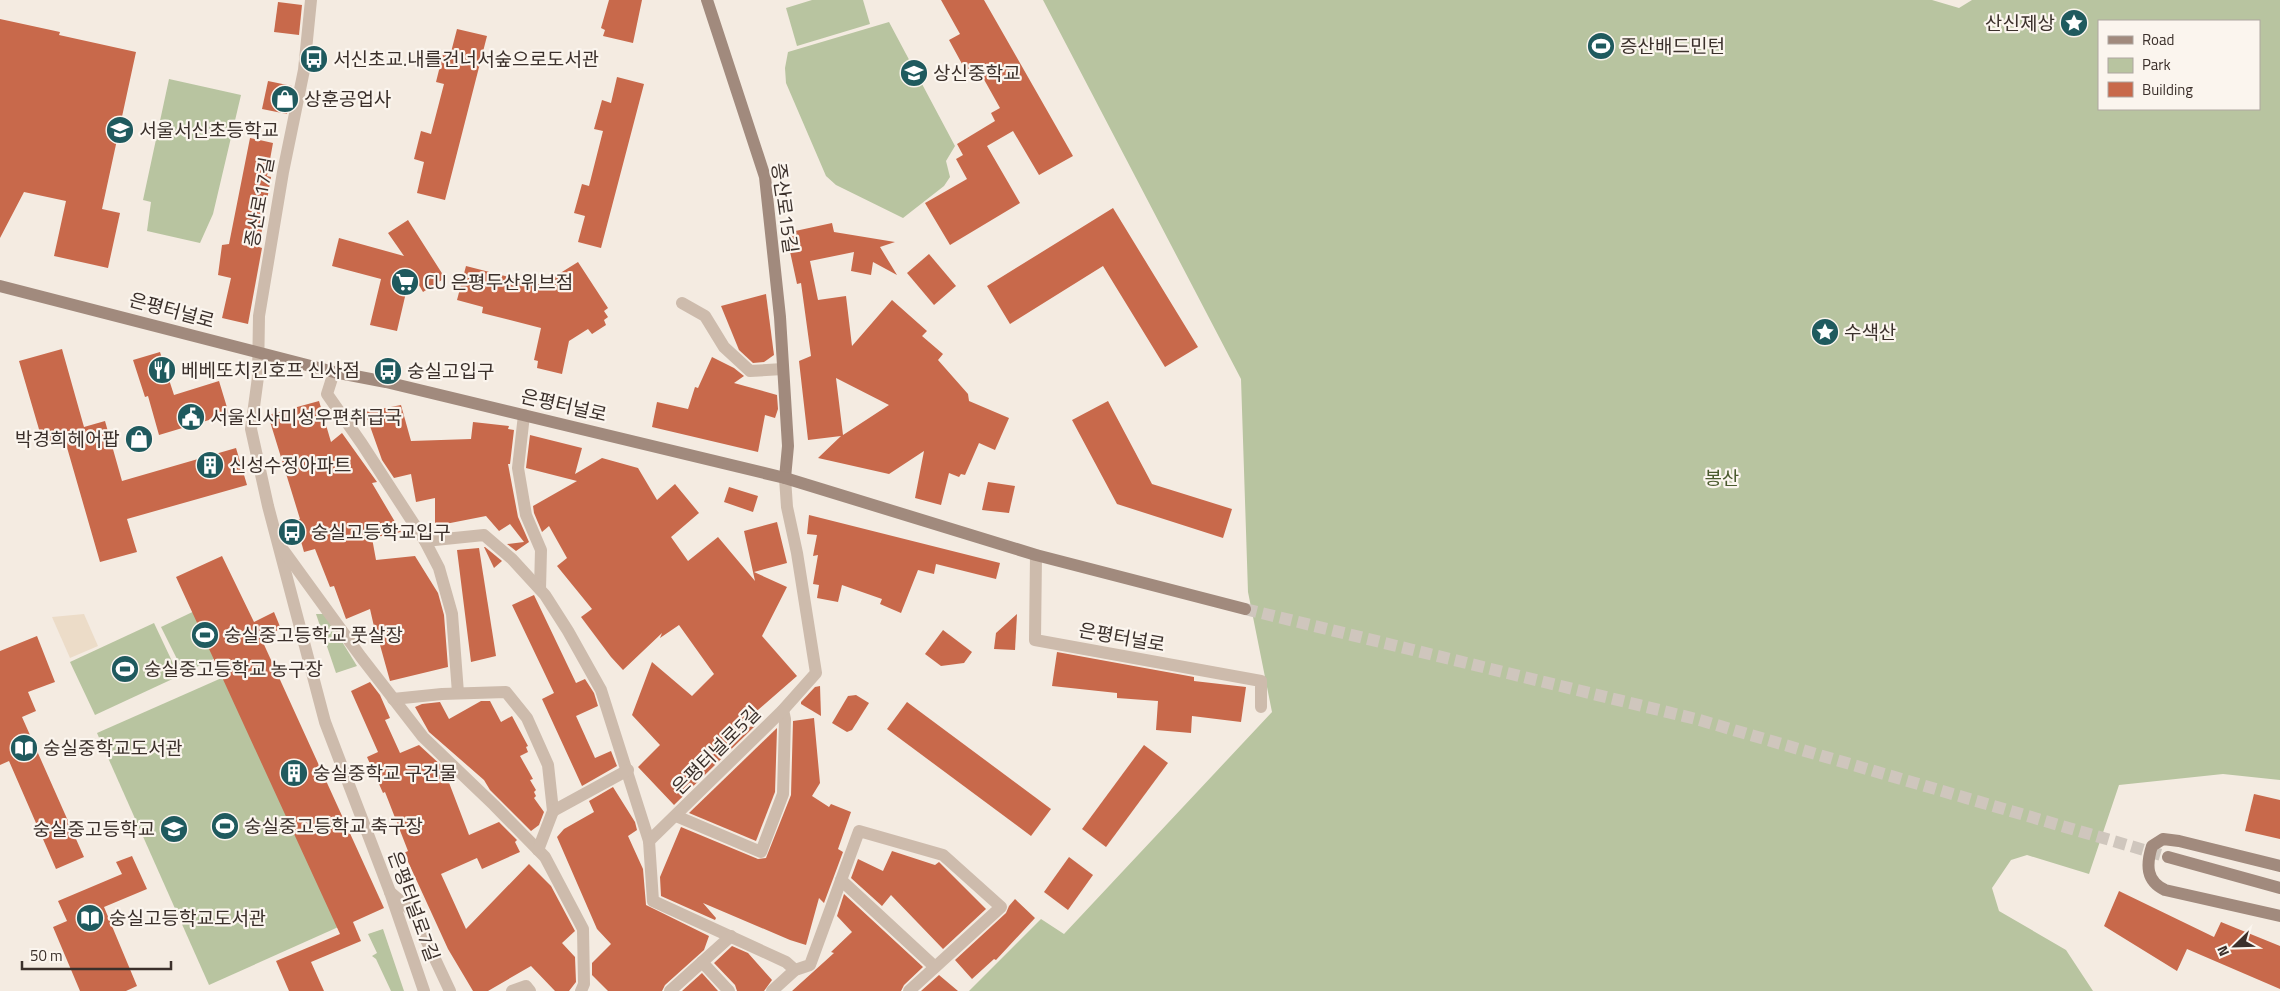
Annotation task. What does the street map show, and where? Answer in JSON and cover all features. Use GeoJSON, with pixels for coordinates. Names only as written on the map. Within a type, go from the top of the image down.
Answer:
{"type":"FeatureCollection","features":[{"type":"Feature","properties":{"kind":"main road","name":"증산로15길"},"geometry":{"type":"LineString","coordinates":[[707,0],[765,177],[780,317],[788,446],[785,478]]}},
{"type":"Feature","properties":{"kind":"main road","name":"은평터널로"},"geometry":{"type":"LineString","coordinates":[[0,286],[334,372],[524,415],[785,478],[1036,555],[1245,609]]}},
{"type":"Feature","properties":{"kind":"main road"},"geometry":{"type":"LineString","coordinates":[[2280,866],[2179,840],[2163,839],[2152,846],[2148,871],[2151,880],[2156,886],[2165,890],[2280,916]]}},
{"type":"Feature","properties":{"kind":"main road"},"geometry":{"type":"LineString","coordinates":[[2168,857],[2280,888]]}},
{"type":"Feature","properties":{"kind":"street","name":"증산로17길"},"geometry":{"type":"LineString","coordinates":[[259,352],[259,316],[283,172],[304,70],[311,0]]}},
{"type":"Feature","properties":{"kind":"street"},"geometry":{"type":"LineString","coordinates":[[682,303],[705,316],[724,347],[750,371],[783,369]]}},
{"type":"Feature","properties":{"kind":"street","name":"은평터널로7길"},"geometry":{"type":"LineString","coordinates":[[259,352],[251,429],[268,506],[325,722],[390,892],[424,991]]}},
{"type":"Feature","properties":{"kind":"street"},"geometry":{"type":"LineString","coordinates":[[334,372],[327,394],[425,541],[439,568],[452,614],[458,693]]}},
{"type":"Feature","properties":{"kind":"street"},"geometry":{"type":"LineString","coordinates":[[524,415],[518,468],[526,515],[541,550],[540,589]]}},
{"type":"Feature","properties":{"kind":"street"},"geometry":{"type":"LineString","coordinates":[[783,710],[816,673],[787,507],[785,478]]}},
{"type":"Feature","properties":{"kind":"street"},"geometry":{"type":"LineString","coordinates":[[425,541],[484,536],[512,559],[540,589],[568,631],[601,690],[628,770],[649,841],[653,901],[786,962],[796,970]]}},
{"type":"Feature","properties":{"kind":"street","name":"은평터널로7길"},"geometry":{"type":"LineString","coordinates":[[280,546],[423,737],[545,857],[583,929],[584,984],[581,991]]}},
{"type":"Feature","properties":{"kind":"street","name":"은평터널로"},"geometry":{"type":"LineString","coordinates":[[1036,555],[1035,640],[1261,681],[1261,707]]}},
{"type":"Feature","properties":{"kind":"street"},"geometry":{"type":"LineString","coordinates":[[393,699],[458,693],[506,692],[527,718],[548,766],[553,811],[538,850]]}},
{"type":"Feature","properties":{"kind":"street","name":"은평터널로5길"},"geometry":{"type":"LineString","coordinates":[[676,816],[761,852],[783,794],[785,719],[783,710]]}},
{"type":"Feature","properties":{"kind":"street","name":"은평터널로5길"},"geometry":{"type":"LineString","coordinates":[[649,841],[783,710]]}},
{"type":"Feature","properties":{"kind":"street"},"geometry":{"type":"LineString","coordinates":[[553,811],[628,770]]}},
{"type":"Feature","properties":{"kind":"street"},"geometry":{"type":"LineString","coordinates":[[772,991],[796,970],[810,965],[858,831],[943,855],[1001,906],[909,991]]}},
{"type":"Feature","properties":{"kind":"street"},"geometry":{"type":"LineString","coordinates":[[841,880],[935,967]]}},
{"type":"Feature","properties":{"kind":"street"},"geometry":{"type":"LineString","coordinates":[[390,892],[413,912],[450,991]]}},
{"type":"Feature","properties":{"kind":"street"},"geometry":{"type":"LineString","coordinates":[[670,991],[731,936]]}},
{"type":"Feature","properties":{"kind":"street"},"geometry":{"type":"LineString","coordinates":[[702,962],[728,991]]}},
{"type":"Feature","properties":{"kind":"street"},"geometry":{"type":"LineString","coordinates":[[512,991],[526,986],[530,991]]}},
{"type":"Feature","properties":{"kind":"green space"},"geometry":{"type":"Polygon","coordinates":[[[812,0],[863,0],[870,24],[797,46],[786,8],[812,0]]]}},
{"type":"Feature","properties":{"kind":"green space","name":"봉산"},"geometry":{"type":"Polygon","coordinates":[[[1043,0],[1932,0],[1959,8],[1972,0],[2280,0],[2280,780],[2223,774],[2119,785],[2089,874],[2027,855],[2011,860],[1992,888],[1999,911],[2066,950],[2093,991],[969,991],[1041,919],[1064,934],[1272,712],[1248,592],[1241,379],[1043,0]]]}},
{"type":"Feature","properties":{"kind":"green space"},"geometry":{"type":"Polygon","coordinates":[[[889,22],[955,146],[946,161],[950,177],[944,186],[903,218],[836,185],[826,176],[786,83],[785,68],[788,52],[889,22]]]}},
{"type":"Feature","properties":{"kind":"green space"},"geometry":{"type":"Polygon","coordinates":[[[169,79],[241,95],[213,214],[200,243],[147,231],[151,202],[143,200],[169,79]]]}},
{"type":"Feature","properties":{"kind":"green space","name":"숭실중고등학교 풋살장"},"geometry":{"type":"Polygon","coordinates":[[[226,596],[249,642],[184,673],[161,627],[226,596]]]}},
{"type":"Feature","properties":{"kind":"green space"},"geometry":{"type":"Polygon","coordinates":[[[316,614],[325,614],[357,666],[336,673],[316,614]]]}},
{"type":"Feature","properties":{"kind":"green space","name":"숭실중고등학교 농구장"},"geometry":{"type":"Polygon","coordinates":[[[154,623],[179,676],[95,715],[70,662],[154,623]]]}},
{"type":"Feature","properties":{"kind":"green space","name":"숭실중고등학교 축구장"},"geometry":{"type":"Polygon","coordinates":[[[242,669],[354,920],[209,985],[97,733],[242,669]]]}},
{"type":"Feature","properties":{"kind":"green space"},"geometry":{"type":"Polygon","coordinates":[[[383,929],[404,991],[391,991],[376,959],[372,956],[377,953],[368,934],[383,929]]]}},
{"type":"Feature","properties":{"kind":"shaded area"},"geometry":{"type":"Polygon","coordinates":[[[84,614],[98,646],[70,658],[52,617],[84,614]]]}},
{"type":"Feature","properties":{"kind":"building"},"geometry":{"type":"Polygon","coordinates":[[[609,0],[642,0],[633,43],[603,36],[605,30],[601,28],[609,0]]]}},
{"type":"Feature","properties":{"kind":"building"},"geometry":{"type":"Polygon","coordinates":[[[941,0],[984,0],[1073,156],[1039,175],[1013,131],[987,146],[1020,203],[950,245],[925,203],[967,179],[956,159],[963,155],[957,144],[995,121],[991,113],[1000,108],[977,67],[967,73],[949,40],[960,34],[941,0]]]}},
{"type":"Feature","properties":{"kind":"building"},"geometry":{"type":"Polygon","coordinates":[[[278,2],[302,5],[299,35],[274,32],[278,2]]]}},
{"type":"Feature","properties":{"kind":"building"},"geometry":{"type":"Polygon","coordinates":[[[0,19],[60,32],[59,35],[136,52],[102,209],[120,213],[108,268],[54,256],[66,201],[24,192],[0,238],[0,19]]]}},
{"type":"Feature","properties":{"kind":"building"},"geometry":{"type":"Polygon","coordinates":[[[457,29],[487,36],[445,200],[417,193],[424,162],[414,159],[421,131],[431,134],[444,84],[436,82],[443,54],[450,56],[457,29]]]}},
{"type":"Feature","properties":{"kind":"building"},"geometry":{"type":"Polygon","coordinates":[[[617,77],[644,84],[601,248],[578,242],[585,216],[574,213],[582,184],[589,186],[603,131],[594,129],[602,100],[611,103],[617,77]]]}},
{"type":"Feature","properties":{"kind":"building"},"geometry":{"type":"Polygon","coordinates":[[[268,81],[292,86],[287,114],[262,109],[268,81]]]}},
{"type":"Feature","properties":{"kind":"building"},"geometry":{"type":"Polygon","coordinates":[[[250,138],[273,143],[267,176],[271,177],[259,247],[262,248],[248,324],[222,318],[231,278],[218,275],[222,245],[229,244],[250,138]]]}},
{"type":"Feature","properties":{"kind":"building"},"geometry":{"type":"Polygon","coordinates":[[[1113,208],[1198,347],[1165,367],[1103,266],[1010,324],[987,286],[1113,208]]]}},
{"type":"Feature","properties":{"kind":"building"},"geometry":{"type":"Polygon","coordinates":[[[408,220],[445,278],[423,292],[411,271],[397,331],[370,325],[381,279],[332,266],[339,238],[404,256],[388,233],[408,220]]]}},
{"type":"Feature","properties":{"kind":"building"},"geometry":{"type":"Polygon","coordinates":[[[832,223],[834,232],[895,242],[880,247],[897,275],[873,262],[871,275],[851,271],[854,252],[810,261],[818,300],[846,296],[852,346],[892,300],[927,331],[922,336],[943,354],[938,360],[968,394],[969,401],[1009,418],[995,450],[979,443],[965,475],[961,474],[959,477],[949,473],[941,505],[915,498],[924,451],[889,474],[818,458],[841,436],[808,440],[799,361],[811,356],[801,283],[797,284],[786,233],[832,223]],[[836,378],[843,435],[889,405],[836,378]]]}},
{"type":"Feature","properties":{"kind":"building"},"geometry":{"type":"Polygon","coordinates":[[[929,254],[956,286],[934,305],[907,273],[929,254]]]}},
{"type":"Feature","properties":{"kind":"building"},"geometry":{"type":"Polygon","coordinates":[[[578,262],[608,308],[604,311],[608,317],[604,320],[606,325],[592,334],[588,329],[569,341],[562,374],[537,368],[538,361],[534,360],[541,328],[482,313],[483,307],[457,300],[466,266],[541,285],[578,262]]]}},
{"type":"Feature","properties":{"kind":"building"},"geometry":{"type":"Polygon","coordinates":[[[766,294],[774,355],[764,362],[753,363],[739,350],[721,306],[766,294]]]}},
{"type":"Feature","properties":{"kind":"building","name":"신성수정아파트"},"geometry":{"type":"Polygon","coordinates":[[[62,349],[84,427],[105,421],[122,481],[236,448],[247,485],[127,519],[137,552],[100,562],[64,437],[43,443],[19,361],[62,349]]]}},
{"type":"Feature","properties":{"kind":"building"},"geometry":{"type":"Polygon","coordinates":[[[160,352],[174,395],[219,381],[229,414],[159,435],[148,396],[145,397],[133,360],[160,352]]]}},
{"type":"Feature","properties":{"kind":"building"},"geometry":{"type":"Polygon","coordinates":[[[712,357],[734,368],[744,376],[734,383],[777,395],[778,409],[775,418],[765,415],[758,452],[652,427],[657,402],[688,409],[695,387],[698,388],[712,357]]]}},
{"type":"Feature","properties":{"kind":"building"},"geometry":{"type":"Polygon","coordinates":[[[319,401],[331,442],[342,433],[377,482],[372,483],[401,532],[372,538],[376,560],[415,556],[438,593],[444,615],[448,667],[390,681],[380,645],[378,644],[370,609],[346,619],[334,586],[330,587],[315,549],[304,552],[295,520],[300,519],[268,415],[319,401]]]}},
{"type":"Feature","properties":{"kind":"building"},"geometry":{"type":"Polygon","coordinates":[[[1108,401],[1152,484],[1232,509],[1223,538],[1117,504],[1072,420],[1108,401]]]}},
{"type":"Feature","properties":{"kind":"building"},"geometry":{"type":"Polygon","coordinates":[[[401,405],[411,441],[471,439],[473,422],[509,426],[508,429],[514,430],[510,464],[508,464],[518,517],[529,542],[516,551],[507,544],[524,542],[510,524],[499,531],[486,516],[435,526],[435,498],[416,502],[411,474],[394,478],[382,460],[365,412],[401,405]]]}},
{"type":"Feature","properties":{"kind":"building"},"geometry":{"type":"Polygon","coordinates":[[[530,435],[582,448],[575,474],[602,458],[638,468],[657,500],[675,484],[699,513],[671,537],[688,561],[718,537],[755,581],[744,531],[777,522],[787,563],[754,572],[787,587],[762,636],[797,676],[736,729],[755,726],[674,805],[638,767],[660,745],[632,715],[652,662],[692,696],[714,674],[679,625],[660,638],[662,633],[623,670],[611,657],[581,617],[592,609],[557,566],[567,558],[549,526],[542,532],[534,513],[533,506],[577,481],[526,468],[530,435]]]}},
{"type":"Feature","properties":{"kind":"building"},"geometry":{"type":"Polygon","coordinates":[[[988,482],[1015,486],[1009,513],[982,510],[988,482]]]}},
{"type":"Feature","properties":{"kind":"building"},"geometry":{"type":"Polygon","coordinates":[[[729,487],[758,496],[753,512],[724,502],[729,487]]]}},
{"type":"Feature","properties":{"kind":"building"},"geometry":{"type":"Polygon","coordinates":[[[809,515],[1000,563],[996,579],[936,564],[934,574],[918,570],[901,613],[880,604],[882,599],[842,585],[838,602],[817,598],[819,585],[813,584],[818,555],[813,556],[817,535],[807,534],[809,515]]]}},
{"type":"Feature","properties":{"kind":"building"},"geometry":{"type":"Polygon","coordinates":[[[484,547],[502,561],[494,568],[484,547]]]}},
{"type":"Feature","properties":{"kind":"building"},"geometry":{"type":"Polygon","coordinates":[[[479,548],[496,656],[471,662],[457,550],[479,548]]]}},
{"type":"Feature","properties":{"kind":"building","name":"숭실중학교 구건물"},"geometry":{"type":"Polygon","coordinates":[[[222,556],[254,622],[274,612],[281,629],[261,638],[384,908],[353,922],[361,941],[311,962],[324,991],[289,991],[276,961],[340,934],[176,577],[222,556]]]}},
{"type":"Feature","properties":{"kind":"building"},"geometry":{"type":"Polygon","coordinates":[[[534,595],[576,683],[585,679],[594,693],[598,706],[576,716],[595,758],[611,751],[617,766],[582,786],[542,699],[554,693],[512,605],[534,595]]]}},
{"type":"Feature","properties":{"kind":"building"},"geometry":{"type":"Polygon","coordinates":[[[1017,614],[1015,650],[994,649],[996,633],[1017,614]]]}},
{"type":"Feature","properties":{"kind":"building"},"geometry":{"type":"Polygon","coordinates":[[[943,630],[972,652],[964,663],[941,666],[925,654],[943,630]]]}},
{"type":"Feature","properties":{"kind":"building"},"geometry":{"type":"Polygon","coordinates":[[[37,636],[55,682],[28,692],[36,711],[22,717],[84,857],[56,869],[9,761],[0,765],[0,651],[37,636]]]}},
{"type":"Feature","properties":{"kind":"building"},"geometry":{"type":"Polygon","coordinates":[[[1057,652],[1194,677],[1194,681],[1246,687],[1241,722],[1192,716],[1191,733],[1156,730],[1158,701],[1117,698],[1117,693],[1052,686],[1057,652]]]}},
{"type":"Feature","properties":{"kind":"building"},"geometry":{"type":"Polygon","coordinates":[[[370,682],[380,695],[390,718],[385,720],[400,753],[419,745],[443,767],[469,835],[499,822],[517,840],[515,842],[520,852],[482,869],[477,858],[441,874],[466,929],[529,864],[551,886],[575,931],[562,943],[575,957],[576,982],[569,991],[555,991],[531,966],[488,991],[473,991],[448,949],[404,853],[408,851],[385,792],[383,793],[367,757],[378,752],[351,691],[370,682]]]}},
{"type":"Feature","properties":{"kind":"building"},"geometry":{"type":"Polygon","coordinates":[[[820,686],[821,716],[801,704],[815,687],[820,686]]]}},
{"type":"Feature","properties":{"kind":"building"},"geometry":{"type":"Polygon","coordinates":[[[856,695],[869,703],[852,730],[847,732],[832,723],[848,696],[856,695]]]}},
{"type":"Feature","properties":{"kind":"building"},"geometry":{"type":"Polygon","coordinates":[[[481,701],[490,701],[501,722],[512,716],[528,746],[526,747],[528,752],[520,756],[533,779],[530,780],[536,790],[534,798],[544,812],[539,825],[531,831],[490,790],[484,780],[429,732],[415,707],[422,704],[440,702],[449,719],[481,701]]]}},
{"type":"Feature","properties":{"kind":"building"},"geometry":{"type":"Polygon","coordinates":[[[907,702],[1051,809],[1031,836],[887,729],[907,702]]]}},
{"type":"Feature","properties":{"kind":"building"},"geometry":{"type":"Polygon","coordinates":[[[814,718],[820,783],[812,796],[829,807],[831,804],[851,812],[838,849],[843,852],[824,903],[819,898],[806,945],[703,903],[716,918],[715,920],[661,896],[660,877],[681,827],[758,859],[766,858],[791,795],[793,721],[814,718]]]}},
{"type":"Feature","properties":{"kind":"building"},"geometry":{"type":"Polygon","coordinates":[[[777,728],[775,792],[756,841],[689,813],[777,728]]]}},
{"type":"Feature","properties":{"kind":"building"},"geometry":{"type":"Polygon","coordinates":[[[1144,745],[1168,763],[1106,847],[1082,829],[1144,745]]]}},
{"type":"Feature","properties":{"kind":"building"},"geometry":{"type":"Polygon","coordinates":[[[613,787],[635,822],[637,830],[628,836],[643,869],[646,905],[709,936],[704,950],[665,985],[662,991],[608,991],[592,975],[592,963],[611,944],[597,929],[557,837],[564,829],[594,812],[589,801],[613,787]]]}},
{"type":"Feature","properties":{"kind":"building"},"geometry":{"type":"Polygon","coordinates":[[[2254,794],[2280,800],[2280,839],[2245,831],[2254,794]]]}},
{"type":"Feature","properties":{"kind":"building"},"geometry":{"type":"Polygon","coordinates":[[[892,851],[935,865],[939,862],[986,909],[943,949],[891,895],[882,906],[851,878],[858,859],[883,871],[892,851]]]}},
{"type":"Feature","properties":{"kind":"building"},"geometry":{"type":"Polygon","coordinates":[[[132,856],[147,889],[104,907],[137,986],[126,991],[80,991],[53,927],[67,921],[58,901],[122,874],[116,862],[132,856]]]}},
{"type":"Feature","properties":{"kind":"building"},"geometry":{"type":"Polygon","coordinates":[[[1069,857],[1093,875],[1068,910],[1044,892],[1069,857]]]}},
{"type":"Feature","properties":{"kind":"building"},"geometry":{"type":"Polygon","coordinates":[[[2119,891],[2214,937],[2221,922],[2280,946],[2280,989],[2187,949],[2177,971],[2104,926],[2119,891]]]}},
{"type":"Feature","properties":{"kind":"building"},"geometry":{"type":"Polygon","coordinates":[[[844,894],[923,967],[904,985],[901,991],[792,991],[834,953],[831,952],[852,932],[837,916],[844,894]]]}},
{"type":"Feature","properties":{"kind":"building"},"geometry":{"type":"Polygon","coordinates":[[[1015,899],[1035,918],[996,960],[994,959],[972,979],[955,960],[1006,913],[1015,899]]]}},
{"type":"Feature","properties":{"kind":"building"},"geometry":{"type":"Polygon","coordinates":[[[732,946],[748,953],[772,980],[764,991],[737,991],[735,985],[714,963],[732,946]]]}},
{"type":"Feature","properties":{"kind":"building"},"geometry":{"type":"Polygon","coordinates":[[[702,973],[718,991],[682,991],[702,973]]]}},
{"type":"Feature","properties":{"kind":"building"},"geometry":{"type":"Polygon","coordinates":[[[939,975],[958,991],[921,991],[939,975]]]}},
{"type":"Feature","properties":{"kind":"tunnel"},"geometry":{"type":"LineString","coordinates":[[1245,609],[1696,719],[2168,857]]}},
{"type":"Feature","properties":{"kind":"place","name":"산신제상"},"geometry":{"type":"Point","coordinates":[2074,23]}},
{"type":"Feature","properties":{"kind":"place","name":"증산배드민턴"},"geometry":{"type":"Point","coordinates":[1601,46]}},
{"type":"Feature","properties":{"kind":"place","name":"서신초교.내를건너서숲으로도서관"},"geometry":{"type":"Point","coordinates":[314,59]}},
{"type":"Feature","properties":{"kind":"place","name":"상신중학교"},"geometry":{"type":"Point","coordinates":[914,73]}},
{"type":"Feature","properties":{"kind":"place","name":"상훈공업사"},"geometry":{"type":"Point","coordinates":[285,99]}},
{"type":"Feature","properties":{"kind":"place","name":"서울서신초등학교"},"geometry":{"type":"Point","coordinates":[120,130]}},
{"type":"Feature","properties":{"kind":"place","name":"CU 은평두산위브점"},"geometry":{"type":"Point","coordinates":[405,282]}},
{"type":"Feature","properties":{"kind":"place","name":"수색산"},"geometry":{"type":"Point","coordinates":[1825,332]}},
{"type":"Feature","properties":{"kind":"place","name":"베베또치킨호프 신사점"},"geometry":{"type":"Point","coordinates":[162,370]}},
{"type":"Feature","properties":{"kind":"place","name":"숭실고입구"},"geometry":{"type":"Point","coordinates":[388,371]}},
{"type":"Feature","properties":{"kind":"place","name":"서울신사미성우편취급국"},"geometry":{"type":"Point","coordinates":[191,417]}},
{"type":"Feature","properties":{"kind":"place","name":"박경희헤어팝"},"geometry":{"type":"Point","coordinates":[139,439]}},
{"type":"Feature","properties":{"kind":"place","name":"신성수정아파트"},"geometry":{"type":"Point","coordinates":[210,465]}},
{"type":"Feature","properties":{"kind":"place","name":"숭실고등학교입구"},"geometry":{"type":"Point","coordinates":[292,532]}},
{"type":"Feature","properties":{"kind":"place","name":"숭실중고등학교 풋살장"},"geometry":{"type":"Point","coordinates":[205,635]}},
{"type":"Feature","properties":{"kind":"place","name":"숭실중고등학교 농구장"},"geometry":{"type":"Point","coordinates":[125,669]}},
{"type":"Feature","properties":{"kind":"place","name":"숭실중학교도서관"},"geometry":{"type":"Point","coordinates":[24,748]}},
{"type":"Feature","properties":{"kind":"place","name":"숭실중학교 구건물"},"geometry":{"type":"Point","coordinates":[294,773]}},
{"type":"Feature","properties":{"kind":"place","name":"숭실중고등학교 축구장"},"geometry":{"type":"Point","coordinates":[225,826]}},
{"type":"Feature","properties":{"kind":"place","name":"숭실중고등학교"},"geometry":{"type":"Point","coordinates":[174,829]}},
{"type":"Feature","properties":{"kind":"place","name":"숭실고등학교도서관"},"geometry":{"type":"Point","coordinates":[90,918]}}]}
